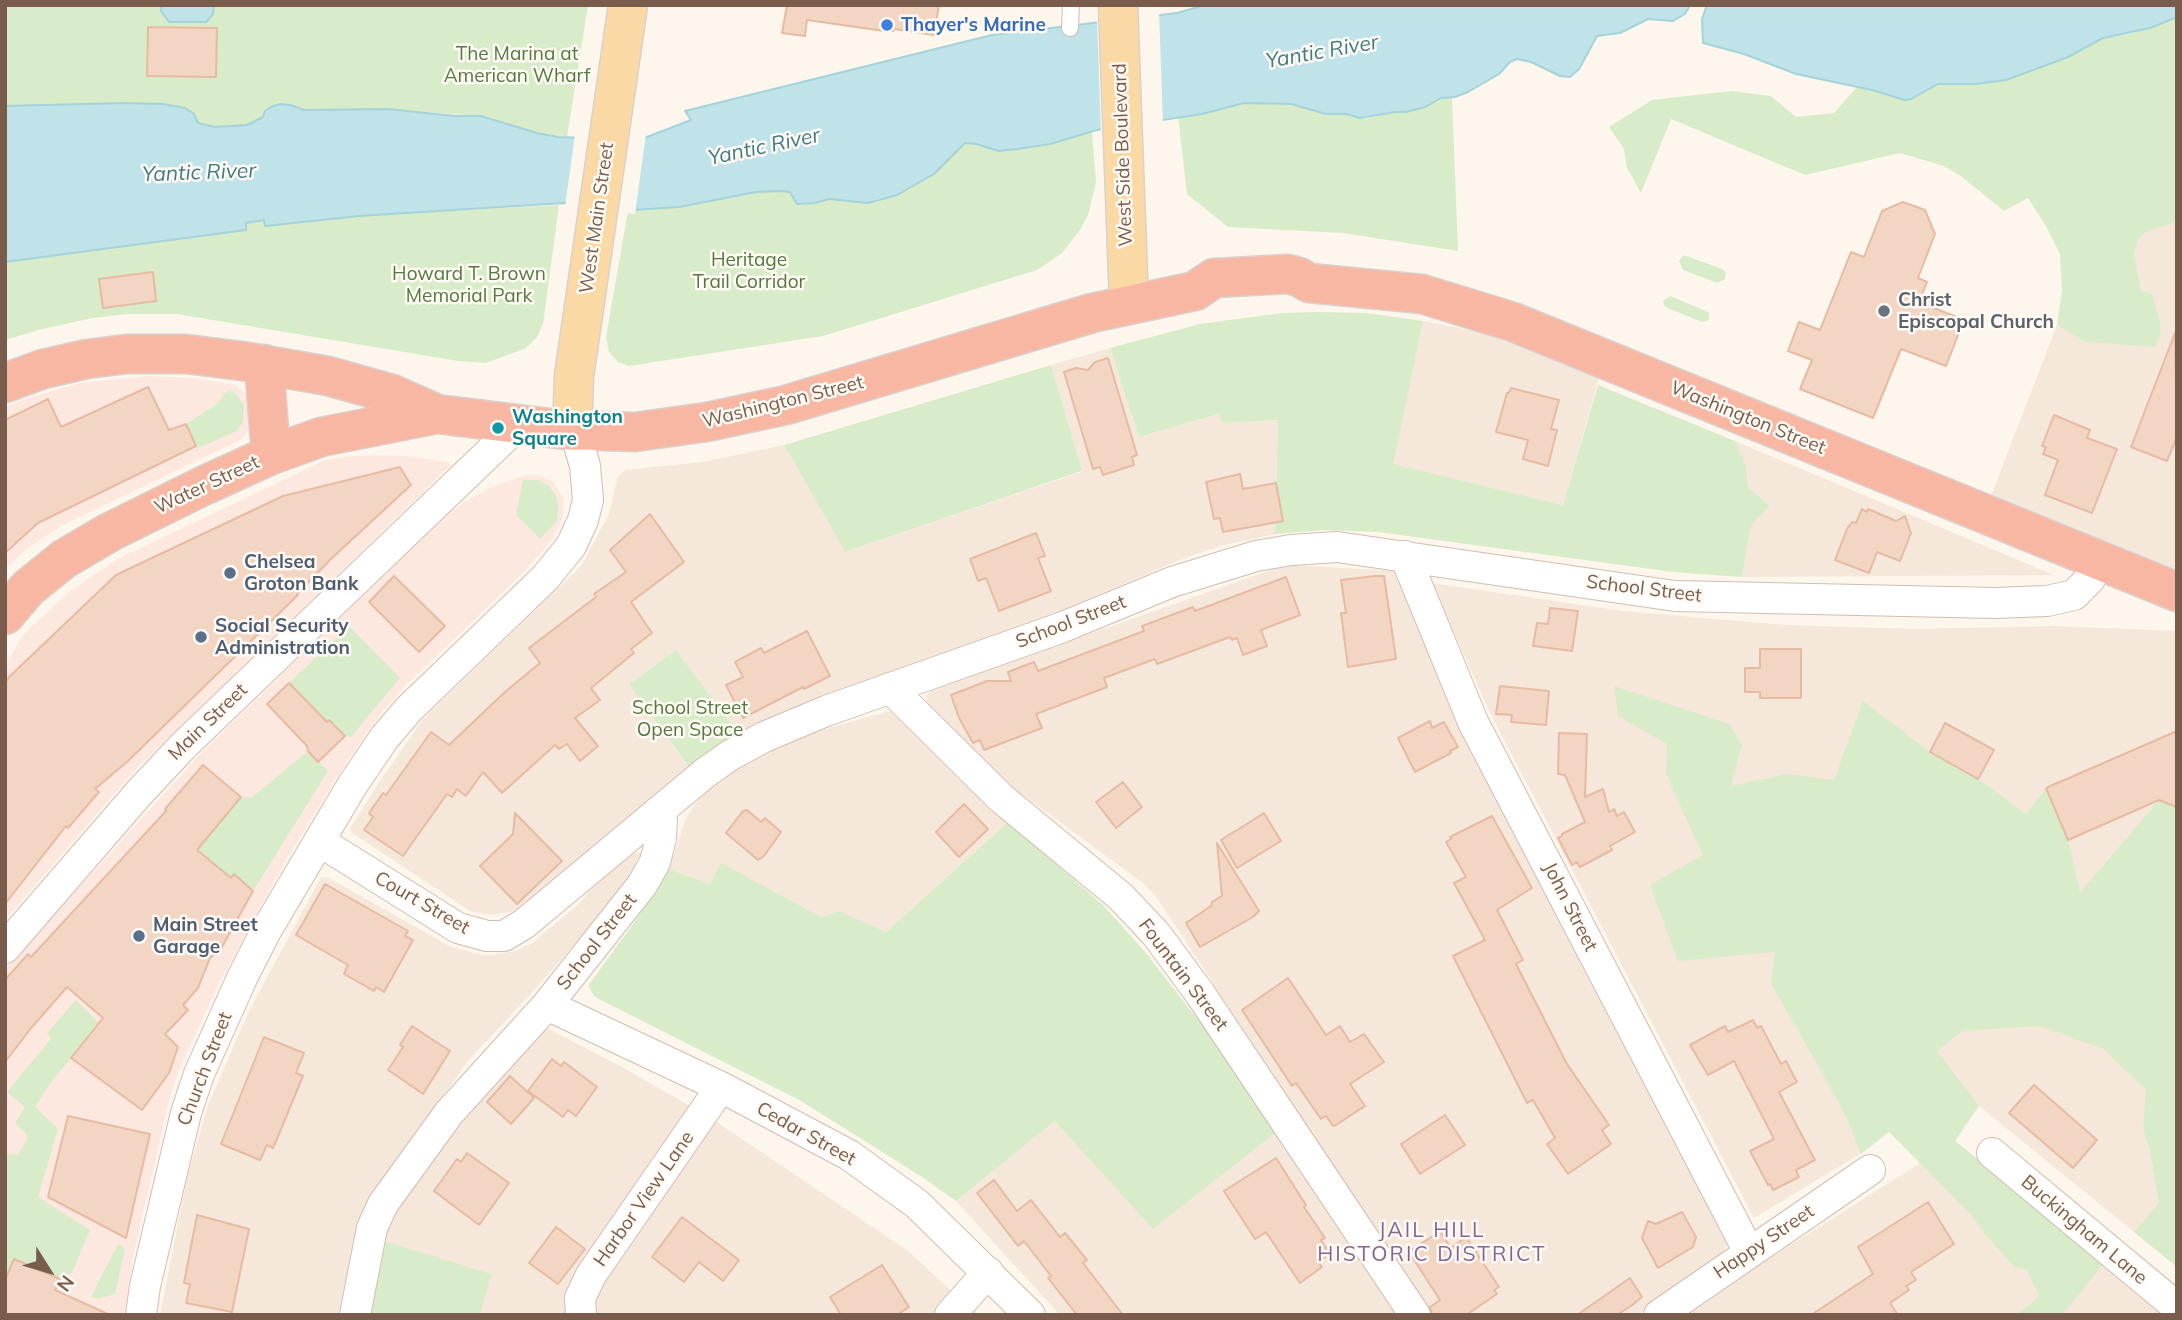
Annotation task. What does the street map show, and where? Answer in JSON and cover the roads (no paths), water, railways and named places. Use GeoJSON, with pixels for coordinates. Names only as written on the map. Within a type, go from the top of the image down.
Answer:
{"type":"FeatureCollection","features":[{"type":"Feature","properties":{"kind":"highway","name":"Washington Street"},"geometry":{"type":"LineString","coordinates":[[437,414],[575,431],[653,430],[761,412],[1129,304],[1195,291],[1210,280],[1229,276],[1288,274],[1309,283],[1422,294],[1500,318],[2177,592]]}},
{"type":"Feature","properties":{"kind":"highway"},"geometry":{"type":"LineString","coordinates":[[5,383],[57,366],[127,355],[186,354],[264,364],[368,387],[412,401],[437,414]]}},
{"type":"Feature","properties":{"kind":"highway"},"geometry":{"type":"LineString","coordinates":[[264,364],[271,455]]}},
{"type":"Feature","properties":{"kind":"highway","name":"Water Street"},"geometry":{"type":"LineString","coordinates":[[5,615],[35,581],[79,549],[205,485],[271,455],[330,434],[437,414]]}},
{"type":"Feature","properties":{"kind":"main road","name":"West Main Street"},"geometry":{"type":"LineString","coordinates":[[575,431],[574,376],[628,5]]}},
{"type":"Feature","properties":{"kind":"main road","name":"West Side Boulevard"},"geometry":{"type":"LineString","coordinates":[[1118,5],[1129,304]]}},
{"type":"Feature","properties":{"kind":"street","name":"Main Street"},"geometry":{"type":"LineString","coordinates":[[5,948],[138,793],[183,746],[518,425]]}},
{"type":"Feature","properties":{"kind":"street"},"geometry":{"type":"LineString","coordinates":[[318,841],[353,784],[393,728],[545,578],[570,546],[583,520],[588,500],[585,466],[575,431]]}},
{"type":"Feature","properties":{"kind":"street","name":"School Street"},"geometry":{"type":"LineString","coordinates":[[355,1315],[372,1228],[383,1205],[449,1113],[547,1004],[630,901],[655,862],[662,838],[662,821],[658,812],[705,773],[745,746],[797,722],[1053,630],[1172,582],[1256,556],[1291,550],[1337,547],[1675,596],[1994,603],[2047,601],[2074,595],[2090,579],[2100,561]]}},
{"type":"Feature","properties":{"kind":"street","name":"John Street"},"geometry":{"type":"LineString","coordinates":[[1405,556],[1473,722],[1749,1252]]}},
{"type":"Feature","properties":{"kind":"street","name":"Fountain Street"},"geometry":{"type":"LineString","coordinates":[[890,688],[1001,798],[1121,897],[1156,934],[1202,995],[1415,1315]]}},
{"type":"Feature","properties":{"kind":"street","name":"Court Street"},"geometry":{"type":"LineString","coordinates":[[318,841],[447,923],[468,932],[495,937],[511,933],[524,924],[658,812]]}},
{"type":"Feature","properties":{"kind":"street","name":"Church Street"},"geometry":{"type":"LineString","coordinates":[[141,1315],[169,1179],[199,1074],[248,965],[318,841]]}},
{"type":"Feature","properties":{"kind":"street","name":"Cedar Street"},"geometry":{"type":"LineString","coordinates":[[547,1004],[721,1087],[849,1156],[917,1204],[1030,1315]]}},
{"type":"Feature","properties":{"kind":"street","name":"Harbor View Lane"},"geometry":{"type":"LineString","coordinates":[[581,1315],[580,1298],[592,1275],[721,1087]]}},
{"type":"Feature","properties":{"kind":"street","name":"Buckingham Lane"},"geometry":{"type":"LineString","coordinates":[[1992,1153],[2177,1307]]}},
{"type":"Feature","properties":{"kind":"street","name":"Happy Street"},"geometry":{"type":"LineString","coordinates":[[1659,1315],[1870,1170]]}},
{"type":"Feature","properties":{"kind":"street"},"geometry":{"type":"LineString","coordinates":[[950,1315],[988,1272]]}},
{"type":"Feature","properties":{"kind":"lane"},"geometry":{"type":"LineString","coordinates":[[1070,28],[1071,5]]}},
{"type":"Feature","properties":{"kind":"water"},"geometry":{"type":"Polygon","coordinates":[[[161,5],[214,5],[213,14],[206,22],[169,22],[161,11],[161,5]]]}},
{"type":"Feature","properties":{"kind":"water","name":"Yantic River"},"geometry":{"type":"Polygon","coordinates":[[[1205,5],[1690,5],[1685,14],[1673,21],[1648,19],[1620,33],[1597,36],[1579,69],[1570,77],[1560,76],[1531,62],[1517,59],[1510,62],[1499,74],[1468,92],[1441,98],[1425,107],[1406,112],[1360,118],[1346,114],[1326,114],[1291,104],[1244,103],[1202,114],[1097,130],[1050,144],[1017,149],[999,151],[965,143],[934,174],[897,195],[868,203],[829,199],[797,204],[790,192],[781,191],[756,192],[679,207],[632,210],[564,203],[359,216],[265,226],[264,220],[246,223],[246,230],[5,262],[5,106],[163,104],[185,108],[194,114],[198,123],[215,127],[247,125],[263,117],[265,111],[271,107],[280,104],[304,110],[388,109],[481,116],[558,137],[639,140],[691,120],[685,111],[992,35],[1177,13],[1205,5]]]}},
{"type":"Feature","properties":{"kind":"water"},"geometry":{"type":"Polygon","coordinates":[[[1707,5],[2177,5],[2177,17],[2150,28],[2103,38],[2068,57],[2006,80],[1975,84],[1938,84],[1905,100],[1796,74],[1744,54],[1703,43],[1702,19],[1707,5]]]}},
{"type":"Feature","properties":{"kind":"place","name":"Thayer's Marine"},"geometry":{"type":"Point","coordinates":[887,25]}},
{"type":"Feature","properties":{"kind":"place","name":"Christ Episcopal Church"},"geometry":{"type":"Point","coordinates":[1884,311]}},
{"type":"Feature","properties":{"kind":"place","name":"Washington Square"},"geometry":{"type":"Point","coordinates":[498,428]}},
{"type":"Feature","properties":{"kind":"place","name":"Chelsea Groton Bank"},"geometry":{"type":"Point","coordinates":[230,573]}},
{"type":"Feature","properties":{"kind":"place","name":"Social Security Administration"},"geometry":{"type":"Point","coordinates":[201,637]}},
{"type":"Feature","properties":{"kind":"place","name":"Main Street Garage"},"geometry":{"type":"Point","coordinates":[139,936]}},
{"type":"Feature","properties":{"kind":"district","name":"JAIL HILL HISTORIC DISTRICT"},"geometry":{"type":"Point","coordinates":[1432,1243]}},
{"type":"Feature","properties":{"kind":"park label","name":"The Marina at American Wharf"},"geometry":{"type":"Point","coordinates":[517,65]}},
{"type":"Feature","properties":{"kind":"park label","name":"Heritage Trail Corridor"},"geometry":{"type":"Point","coordinates":[749,271]}},
{"type":"Feature","properties":{"kind":"park label","name":"Howard T. Brown Memorial Park"},"geometry":{"type":"Point","coordinates":[469,285]}},
{"type":"Feature","properties":{"kind":"park label","name":"School Street Open Space"},"geometry":{"type":"Point","coordinates":[690,719]}}]}
